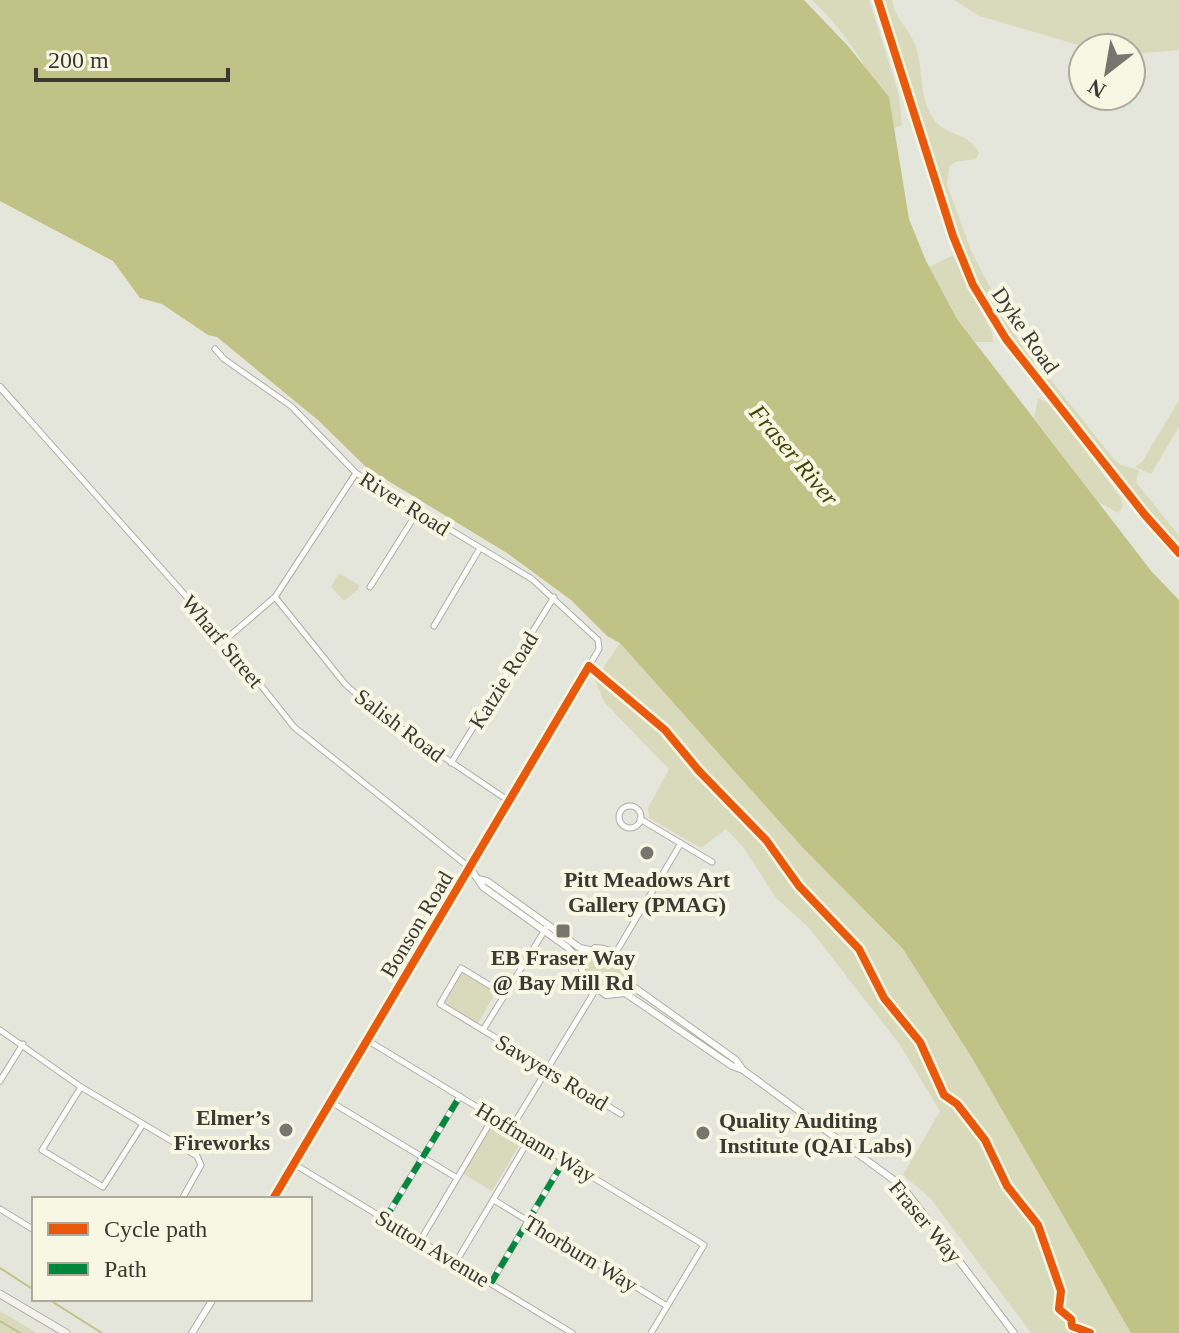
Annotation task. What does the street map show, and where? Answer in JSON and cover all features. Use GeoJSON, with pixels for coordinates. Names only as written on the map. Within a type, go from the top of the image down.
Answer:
{"type":"FeatureCollection","features":[{"type":"Feature","properties":{"kind":"main road"},"geometry":{"type":"LineString","coordinates":[[0,1294],[66,1333]]}},
{"type":"Feature","properties":{"kind":"street","name":"Dyke Road"},"geometry":{"type":"LineString","coordinates":[[878,0],[953,236],[973,285],[1006,339],[1145,515],[1179,553]]}},
{"type":"Feature","properties":{"kind":"street","name":"River Road"},"geometry":{"type":"LineString","coordinates":[[215,349],[224,359],[291,406],[356,473],[517,569],[554,597],[598,640],[599,649]]}},
{"type":"Feature","properties":{"kind":"street","name":"Wharf Street"},"geometry":{"type":"LineString","coordinates":[[0,387],[225,640],[294,727],[315,747],[470,868]]}},
{"type":"Feature","properties":{"kind":"street"},"geometry":{"type":"LineString","coordinates":[[225,640],[275,597],[356,473]]}},
{"type":"Feature","properties":{"kind":"street"},"geometry":{"type":"LineString","coordinates":[[370,587],[418,511]]}},
{"type":"Feature","properties":{"kind":"street"},"geometry":{"type":"LineString","coordinates":[[434,626],[480,548]]}},
{"type":"Feature","properties":{"kind":"street","name":"Salish Road"},"geometry":{"type":"LineString","coordinates":[[275,597],[345,684],[386,719],[509,801]]}},
{"type":"Feature","properties":{"kind":"street","name":"Katzie Road"},"geometry":{"type":"LineString","coordinates":[[451,763],[554,597]]}},
{"type":"Feature","properties":{"kind":"street","name":"Bonson Road"},"geometry":{"type":"LineString","coordinates":[[274,1197],[599,649]]}},
{"type":"Feature","properties":{"kind":"street"},"geometry":{"type":"LineString","coordinates":[[625,807],[634,807],[642,812],[640,819],[631,829],[618,817],[625,807]]}},
{"type":"Feature","properties":{"kind":"street"},"geometry":{"type":"LineString","coordinates":[[640,819],[712,862]]}},
{"type":"Feature","properties":{"kind":"street"},"geometry":{"type":"LineString","coordinates":[[615,954],[681,843]]}},
{"type":"Feature","properties":{"kind":"street"},"geometry":{"type":"LineString","coordinates":[[470,868],[478,879],[487,881],[546,928],[580,961],[584,978],[596,989],[611,997],[625,993],[631,985],[628,966],[601,947],[589,950],[580,961]]}},
{"type":"Feature","properties":{"kind":"street"},"geometry":{"type":"LineString","coordinates":[[546,928],[589,950]]}},
{"type":"Feature","properties":{"kind":"street"},"geometry":{"type":"LineString","coordinates":[[483,1030],[546,928]]}},
{"type":"Feature","properties":{"kind":"street","name":"Sawyers Road"},"geometry":{"type":"LineString","coordinates":[[504,994],[461,968],[440,1004],[621,1114]]}},
{"type":"Feature","properties":{"kind":"street","name":"Fraser Way"},"geometry":{"type":"LineString","coordinates":[[631,985],[736,1060],[743,1070]]}},
{"type":"Feature","properties":{"kind":"street"},"geometry":{"type":"LineString","coordinates":[[512,1127],[596,989]]}},
{"type":"Feature","properties":{"kind":"street","name":"Fraser Way"},"geometry":{"type":"LineString","coordinates":[[625,993],[732,1066],[743,1070],[902,1186],[1014,1333]]}},
{"type":"Feature","properties":{"kind":"street"},"geometry":{"type":"LineString","coordinates":[[0,1030],[81,1087],[201,1162],[183,1197]]}},
{"type":"Feature","properties":{"kind":"street","name":"Hoffmann Way"},"geometry":{"type":"LineString","coordinates":[[367,1040],[704,1245],[667,1306]]}},
{"type":"Feature","properties":{"kind":"street"},"geometry":{"type":"LineString","coordinates":[[0,1081],[23,1044]]}},
{"type":"Feature","properties":{"kind":"street"},"geometry":{"type":"LineString","coordinates":[[81,1087],[42,1150],[103,1187],[143,1124]]}},
{"type":"Feature","properties":{"kind":"street"},"geometry":{"type":"LineString","coordinates":[[385,1219],[460,1096]]}},
{"type":"Feature","properties":{"kind":"street"},"geometry":{"type":"LineString","coordinates":[[331,1102],[457,1178]]}},
{"type":"Feature","properties":{"kind":"street"},"geometry":{"type":"LineString","coordinates":[[420,1241],[494,1116]]}},
{"type":"Feature","properties":{"kind":"street"},"geometry":{"type":"LineString","coordinates":[[456,1262],[530,1138]]}},
{"type":"Feature","properties":{"kind":"street"},"geometry":{"type":"LineString","coordinates":[[491,1283],[565,1159]]}},
{"type":"Feature","properties":{"kind":"street","name":"Sutton Avenue"},"geometry":{"type":"LineString","coordinates":[[294,1164],[572,1333]]}},
{"type":"Feature","properties":{"kind":"street","name":"Thorburn Way"},"geometry":{"type":"LineString","coordinates":[[494,1200],[667,1306]]}},
{"type":"Feature","properties":{"kind":"street"},"geometry":{"type":"LineString","coordinates":[[0,1209],[32,1229]]}},
{"type":"Feature","properties":{"kind":"street"},"geometry":{"type":"LineString","coordinates":[[192,1333],[212,1301]]}},
{"type":"Feature","properties":{"kind":"street"},"geometry":{"type":"LineString","coordinates":[[651,1333],[667,1306]]}},
{"type":"Feature","properties":{"kind":"shaded area"},"geometry":{"type":"Polygon","coordinates":[[[812,0],[869,0],[899,95],[902,125],[893,129],[860,59],[839,29],[812,0]]]}},
{"type":"Feature","properties":{"kind":"shaded area"},"geometry":{"type":"Polygon","coordinates":[[[882,0],[892,0],[915,44],[926,103],[935,121],[970,141],[979,153],[976,159],[955,162],[949,167],[947,185],[972,253],[1016,336],[1113,458],[1121,465],[1139,470],[1136,482],[1179,536],[1179,549],[1024,358],[979,290],[951,223],[882,0]]]}},
{"type":"Feature","properties":{"kind":"shaded area"},"geometry":{"type":"Polygon","coordinates":[[[954,0],[1179,0],[1179,50],[1147,53],[1147,32],[1067,32],[1067,42],[979,16],[954,0]]]}},
{"type":"Feature","properties":{"kind":"shaded area"},"geometry":{"type":"Polygon","coordinates":[[[953,255],[992,332],[993,342],[975,342],[957,319],[929,267],[953,255]]]}},
{"type":"Feature","properties":{"kind":"shaded area"},"geometry":{"type":"Polygon","coordinates":[[[1038,398],[1050,404],[1121,498],[1123,507],[1118,513],[1098,502],[1034,418],[1038,398]]]}},
{"type":"Feature","properties":{"kind":"shaded area"},"geometry":{"type":"Polygon","coordinates":[[[1179,400],[1179,427],[1151,474],[1135,467],[1142,462],[1179,400]]]}},
{"type":"Feature","properties":{"kind":"shaded area"},"geometry":{"type":"Polygon","coordinates":[[[339,573],[359,585],[358,590],[344,601],[331,587],[339,573]]]}},
{"type":"Feature","properties":{"kind":"shaded area"},"geometry":{"type":"Polygon","coordinates":[[[620,643],[803,848],[903,949],[972,1058],[1131,1333],[1031,1333],[930,1198],[903,1175],[940,1111],[900,1045],[809,928],[775,897],[744,848],[726,829],[701,848],[649,818],[648,808],[669,769],[604,702],[595,680],[620,643]]]}},
{"type":"Feature","properties":{"kind":"shaded area"},"geometry":{"type":"Polygon","coordinates":[[[601,950],[626,970],[626,981],[613,993],[604,990],[585,974],[587,961],[601,950]]]}},
{"type":"Feature","properties":{"kind":"shaded area"},"geometry":{"type":"Polygon","coordinates":[[[462,973],[496,992],[478,1023],[444,1004],[462,973]]]}},
{"type":"Feature","properties":{"kind":"shaded area"},"geometry":{"type":"Polygon","coordinates":[[[493,1123],[522,1141],[492,1191],[462,1173],[493,1123]]]}},
{"type":"Feature","properties":{"kind":"shaded area"},"geometry":{"type":"Polygon","coordinates":[[[0,1311],[37,1333],[0,1333],[0,1311]]]}},
{"type":"Feature","properties":{"kind":"water","name":"Fraser River"},"geometry":{"type":"Polygon","coordinates":[[[0,0],[804,0],[848,46],[889,97],[909,219],[926,261],[957,319],[1152,572],[1179,600],[1179,1333],[1131,1333],[972,1058],[903,949],[803,848],[620,643],[607,636],[571,600],[507,553],[367,468],[319,421],[217,337],[208,335],[162,304],[140,298],[113,261],[0,201],[0,0]]]}},
{"type":"Feature","properties":{"kind":"waterway"},"geometry":{"type":"LineString","coordinates":[[0,1268],[32,1289]]}},
{"type":"Feature","properties":{"kind":"waterway"},"geometry":{"type":"LineString","coordinates":[[51,1301],[102,1333]]}},
{"type":"Feature","properties":{"kind":"waterway"},"geometry":{"type":"LineString","coordinates":[[0,1321],[20,1333]]}},
{"type":"Feature","properties":{"kind":"marked path"},"geometry":{"type":"LineString","coordinates":[[385,1219],[460,1096]]}},
{"type":"Feature","properties":{"kind":"marked path"},"geometry":{"type":"LineString","coordinates":[[491,1283],[565,1159]]}},
{"type":"Feature","properties":{"kind":"cycle path"},"geometry":{"type":"LineString","coordinates":[[878,0],[953,236],[973,285],[1006,339],[1145,515],[1179,553]]}},
{"type":"Feature","properties":{"kind":"cycle path"},"geometry":{"type":"LineString","coordinates":[[274,1197],[589,666],[665,730],[699,771],[766,840],[799,886],[859,949],[884,998],[920,1042],[944,1095],[957,1104],[985,1140],[1007,1186],[1038,1225],[1061,1291],[1059,1309],[1071,1319],[1072,1326],[1090,1333]]}},
{"type":"Feature","properties":{"kind":"place","name":"Pitt Meadows Art Gallery (PMAG)"},"geometry":{"type":"Point","coordinates":[647,853]}},
{"type":"Feature","properties":{"kind":"place","name":"EB Fraser Way @ Bay Mill Rd"},"geometry":{"type":"Point","coordinates":[563,931]}},
{"type":"Feature","properties":{"kind":"place","name":"Elmer’s Fireworks"},"geometry":{"type":"Point","coordinates":[286,1130]}},
{"type":"Feature","properties":{"kind":"place","name":"Quality Auditing Institute (QAI Labs)"},"geometry":{"type":"Point","coordinates":[703,1133]}}]}
